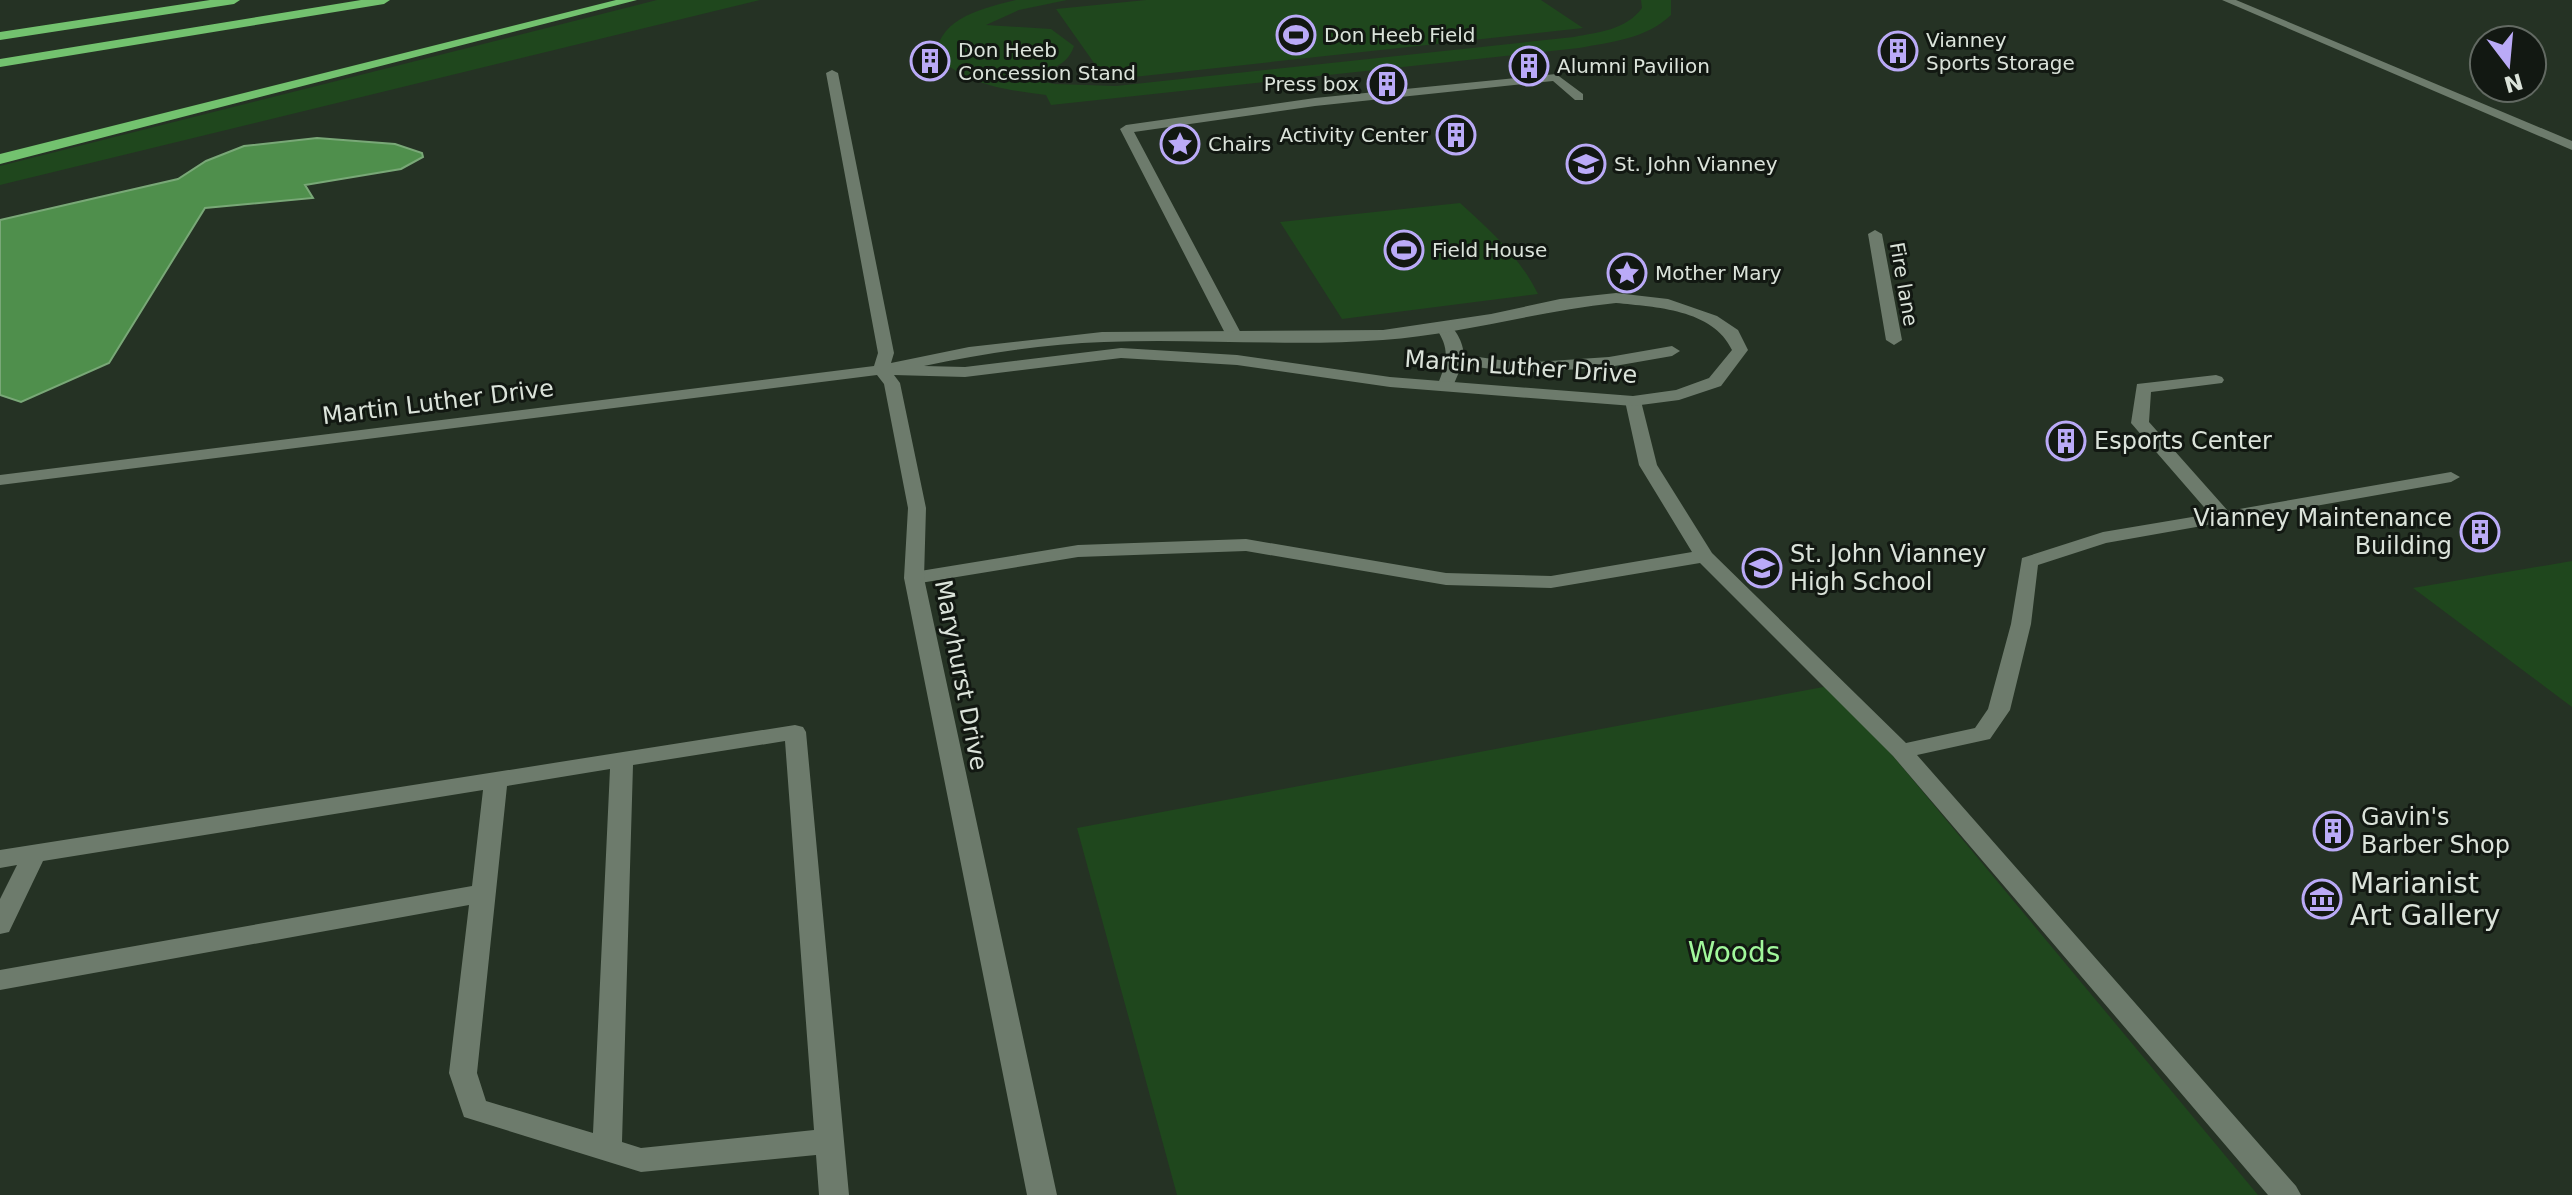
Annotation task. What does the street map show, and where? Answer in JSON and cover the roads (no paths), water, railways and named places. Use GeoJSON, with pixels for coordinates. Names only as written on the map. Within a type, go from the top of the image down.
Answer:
{"type":"FeatureCollection","features":[{"type":"Feature","properties":{"kind":"highway"},"geometry":{"type":"LineString","coordinates":[[0,36],[234,0]]}},
{"type":"Feature","properties":{"kind":"highway"},"geometry":{"type":"LineString","coordinates":[[0,63],[384,0]]}},
{"type":"Feature","properties":{"kind":"highway"},"geometry":{"type":"LineString","coordinates":[[0,159],[631,0]]}},
{"type":"Feature","properties":{"kind":"street"},"geometry":{"type":"LineString","coordinates":[[2227,0],[2572,146]]}},
{"type":"Feature","properties":{"kind":"street","name":"Maryhurst Drive"},"geometry":{"type":"LineString","coordinates":[[832,73],[886,353],[881,370],[892,383],[917,508],[914,578],[1042,1195]]}},
{"type":"Feature","properties":{"kind":"street"},"geometry":{"type":"LineString","coordinates":[[1235,337],[1126,129],[1315,102],[1556,77],[1579,97]]}},
{"type":"Feature","properties":{"kind":"street","name":"Fire lane"},"geometry":{"type":"LineString","coordinates":[[1875,234],[1894,340]]}},
{"type":"Feature","properties":{"kind":"street","name":"Martin Luther Drive"},"geometry":{"type":"LineString","coordinates":[[0,480],[881,370],[969,352],[1102,337],[1383,335],[1443,327],[1560,304],[1616,298],[1668,304],[1712,319],[1732,333],[1740,350],[1715,382],[1679,395],[1633,401],[1390,382],[1237,360],[1121,353],[965,372],[881,370]]}},
{"type":"Feature","properties":{"kind":"street"},"geometry":{"type":"LineString","coordinates":[[1443,327],[1455,341],[1456,359],[1445,386]]}},
{"type":"Feature","properties":{"kind":"street"},"geometry":{"type":"LineString","coordinates":[[1456,359],[1521,368],[1609,362],[1672,351]]}},
{"type":"Feature","properties":{"kind":"street"},"geometry":{"type":"LineString","coordinates":[[2216,380],[2143,388],[2140,423],[2224,518]]}},
{"type":"Feature","properties":{"kind":"street"},"geometry":{"type":"LineString","coordinates":[[1633,401],[1648,465],[1704,556],[1901,751],[2286,1195]]}},
{"type":"Feature","properties":{"kind":"street"},"geometry":{"type":"LineString","coordinates":[[1901,751],[1982,734],[1999,710],[2021,624],[2029,562],[2103,538],[2451,477]]}},
{"type":"Feature","properties":{"kind":"street"},"geometry":{"type":"LineString","coordinates":[[914,578],[1078,551],[1246,545],[1446,579],[1551,582],[1704,556]]}},
{"type":"Feature","properties":{"kind":"street"},"geometry":{"type":"LineString","coordinates":[[0,859],[795,732],[834,1195]]}},
{"type":"Feature","properties":{"kind":"street"},"geometry":{"type":"LineString","coordinates":[[607,1150],[622,759]]}},
{"type":"Feature","properties":{"kind":"street"},"geometry":{"type":"LineString","coordinates":[[496,780],[463,1073],[474,1109],[641,1160],[829,1141]]}},
{"type":"Feature","properties":{"kind":"street"},"geometry":{"type":"LineString","coordinates":[[0,925],[34,854]]}},
{"type":"Feature","properties":{"kind":"street"},"geometry":{"type":"LineString","coordinates":[[0,980],[484,893]]}},
{"type":"Feature","properties":{"kind":"place","name":"Don Heeb Field"},"geometry":{"type":"Point","coordinates":[1296,35]}},
{"type":"Feature","properties":{"kind":"place","name":"Vianney Sports Storage"},"geometry":{"type":"Point","coordinates":[1898,51]}},
{"type":"Feature","properties":{"kind":"place","name":"Don Heeb Concession Stand"},"geometry":{"type":"Point","coordinates":[930,61]}},
{"type":"Feature","properties":{"kind":"place","name":"Alumni Pavilion"},"geometry":{"type":"Point","coordinates":[1529,66]}},
{"type":"Feature","properties":{"kind":"place","name":"Press box"},"geometry":{"type":"Point","coordinates":[1387,84]}},
{"type":"Feature","properties":{"kind":"place","name":"Activity Center"},"geometry":{"type":"Point","coordinates":[1456,135]}},
{"type":"Feature","properties":{"kind":"place","name":"Chairs"},"geometry":{"type":"Point","coordinates":[1180,144]}},
{"type":"Feature","properties":{"kind":"place","name":"St. John Vianney"},"geometry":{"type":"Point","coordinates":[1586,164]}},
{"type":"Feature","properties":{"kind":"place","name":"Field House"},"geometry":{"type":"Point","coordinates":[1404,250]}},
{"type":"Feature","properties":{"kind":"place","name":"Mother Mary"},"geometry":{"type":"Point","coordinates":[1627,273]}},
{"type":"Feature","properties":{"kind":"place","name":"Esports Center"},"geometry":{"type":"Point","coordinates":[2066,441]}},
{"type":"Feature","properties":{"kind":"place","name":"Vianney Maintenance Building"},"geometry":{"type":"Point","coordinates":[2480,532]}},
{"type":"Feature","properties":{"kind":"place","name":"St. John Vianney High School"},"geometry":{"type":"Point","coordinates":[1762,568]}},
{"type":"Feature","properties":{"kind":"place","name":"Gavin's Barber Shop"},"geometry":{"type":"Point","coordinates":[2333,831]}},
{"type":"Feature","properties":{"kind":"place","name":"Marianist Art Gallery"},"geometry":{"type":"Point","coordinates":[2322,899]}},
{"type":"Feature","properties":{"kind":"park label","name":"Woods"},"geometry":{"type":"Point","coordinates":[1734,952]}}]}
